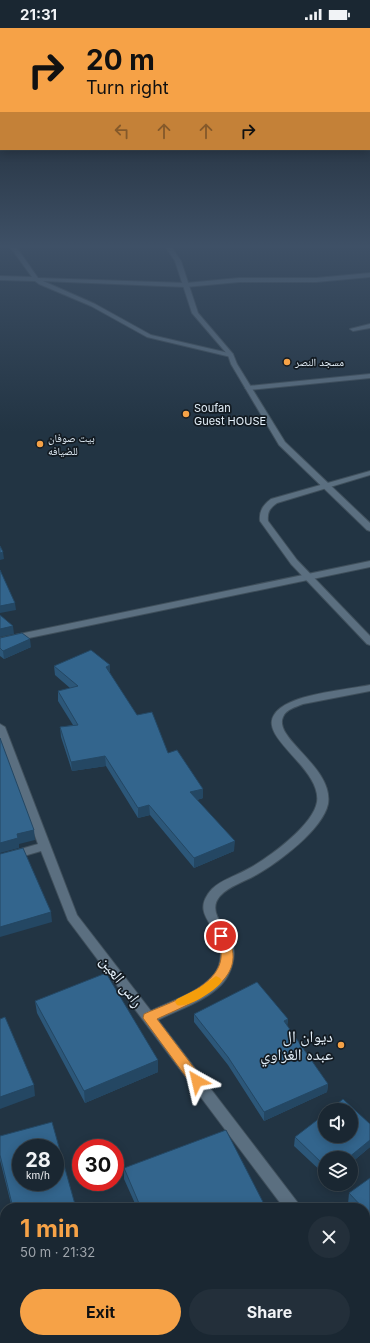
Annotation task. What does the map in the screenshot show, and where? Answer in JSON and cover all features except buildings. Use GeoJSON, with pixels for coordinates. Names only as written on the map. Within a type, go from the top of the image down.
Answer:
{"type":"FeatureCollection","features":[{"type":"Feature","properties":{"kind":"street"},"geometry":{"type":"LineString","coordinates":[[101,309],[149,336],[231,355]]}},
{"type":"Feature","properties":{"kind":"street"},"geometry":{"type":"LineString","coordinates":[[194,309],[195,313],[231,355],[234,364],[282,443],[370,528]]}},
{"type":"Feature","properties":{"kind":"street"},"geometry":{"type":"LineString","coordinates":[[353,329],[370,326]]}},
{"type":"Feature","properties":{"kind":"street"},"geometry":{"type":"LineString","coordinates":[[248,388],[370,376]]}},
{"type":"Feature","properties":{"kind":"street"},"geometry":{"type":"LineString","coordinates":[[370,473],[274,501],[266,507],[263,514],[264,521],[294,562],[370,642]]}},
{"type":"Feature","properties":{"kind":"street"},"geometry":{"type":"LineString","coordinates":[[0,641],[370,564]]}},
{"type":"Feature","properties":{"kind":"street"},"geometry":{"type":"LineString","coordinates":[[149,1018],[214,984],[222,973],[228,958],[226,943],[212,921],[209,913],[213,896],[222,888],[253,873],[268,861],[308,827],[316,818],[321,808],[323,798],[322,788],[316,777],[280,735],[276,722],[279,714],[286,707],[298,702],[370,688]]}},
{"type":"Feature","properties":{"kind":"street","name":"راس العين"},"geometry":{"type":"LineString","coordinates":[[0,727],[72,917],[289,1203]]}},
{"type":"Feature","properties":{"kind":"street"},"geometry":{"type":"LineString","coordinates":[[0,859],[45,846]]}},
{"type":"Feature","properties":{"kind":"slow traffic"},"geometry":{"type":"LineString","coordinates":[[181,1002],[203,991],[216,981]]}},
{"type":"Feature","properties":{"kind":"place","name":"مسجد النصر"},"geometry":{"type":"Point","coordinates":[287,362]}},
{"type":"Feature","properties":{"kind":"place","name":"Soufan Guest HOUSE"},"geometry":{"type":"Point","coordinates":[186,414]}},
{"type":"Feature","properties":{"kind":"place","name":"بيت صوفان للضيافه"},"geometry":{"type":"Point","coordinates":[40,444]}},
{"type":"Feature","properties":{"kind":"place","name":"ديوان ال عبده الغزاوي"},"geometry":{"type":"Point","coordinates":[341,1045]}},
{"type":"Feature","properties":{"kind":"route"},"geometry":{"type":"LineString","coordinates":[[197,1081],[149,1018],[214,984],[222,973],[228,958],[226,943],[221,936]]}}]}
